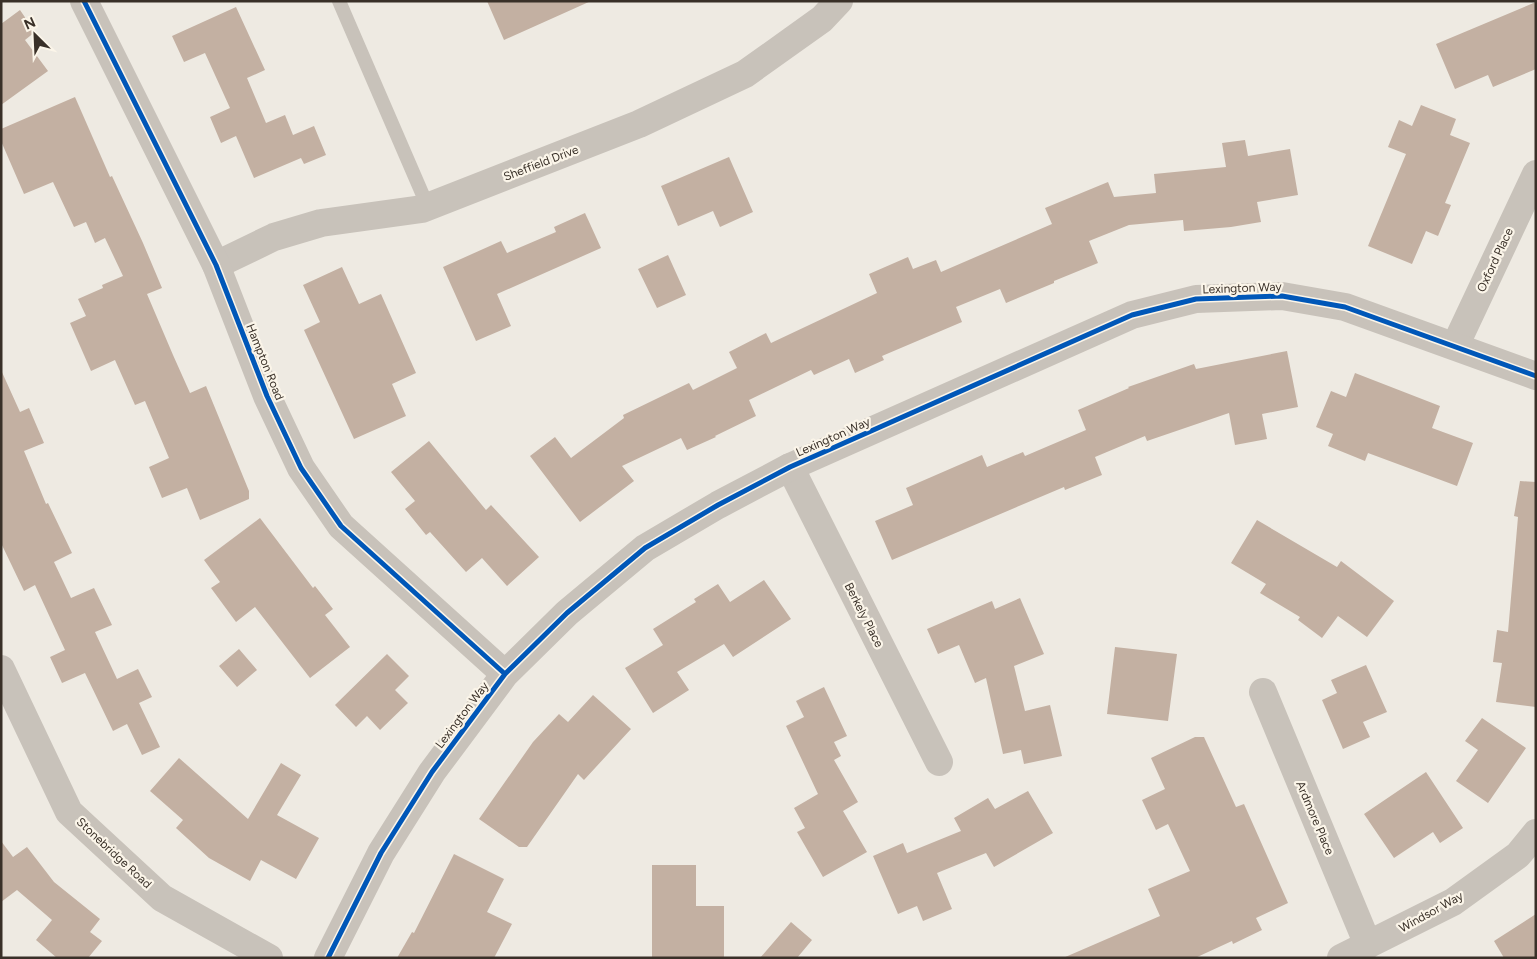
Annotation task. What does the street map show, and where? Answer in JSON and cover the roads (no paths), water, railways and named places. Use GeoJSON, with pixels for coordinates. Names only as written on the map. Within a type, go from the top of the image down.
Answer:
{"type":"FeatureCollection","features":[{"type":"Feature","properties":{"kind":"street","name":"Hampton Road"},"geometry":{"type":"LineString","coordinates":[[84,1],[216,265],[267,396],[301,468],[341,526],[505,674]]}},
{"type":"Feature","properties":{"kind":"street","name":"Sheffield Drive"},"geometry":{"type":"LineString","coordinates":[[216,265],[274,237],[321,223],[422,209],[639,124],[745,74],[822,19],[839,1]]}},
{"type":"Feature","properties":{"kind":"street","name":"Oxford Place"},"geometry":{"type":"LineString","coordinates":[[1455,346],[1536,174]]}},
{"type":"Feature","properties":{"kind":"street","name":"Lexington Way"},"geometry":{"type":"LineString","coordinates":[[328,958],[381,854],[432,772],[505,674],[567,613],[645,548],[718,505],[790,468],[1132,316],[1196,300],[1282,296],[1345,307],[1536,376]]}},
{"type":"Feature","properties":{"kind":"street","name":"Berkely Place"},"geometry":{"type":"LineString","coordinates":[[790,468],[939,762]]}},
{"type":"Feature","properties":{"kind":"street","name":"Stonebridge Road"},"geometry":{"type":"LineString","coordinates":[[1,670],[69,812],[162,898],[270,958]]}},
{"type":"Feature","properties":{"kind":"street","name":"Ardmore Place"},"geometry":{"type":"LineString","coordinates":[[1262,692],[1368,945]]}},
{"type":"Feature","properties":{"kind":"street","name":"Windsor Way"},"geometry":{"type":"LineString","coordinates":[[1341,958],[1453,902],[1518,855],[1536,833]]}},
{"type":"Feature","properties":{"kind":"lane"},"geometry":{"type":"LineString","coordinates":[[339,1],[428,207]]}}]}
